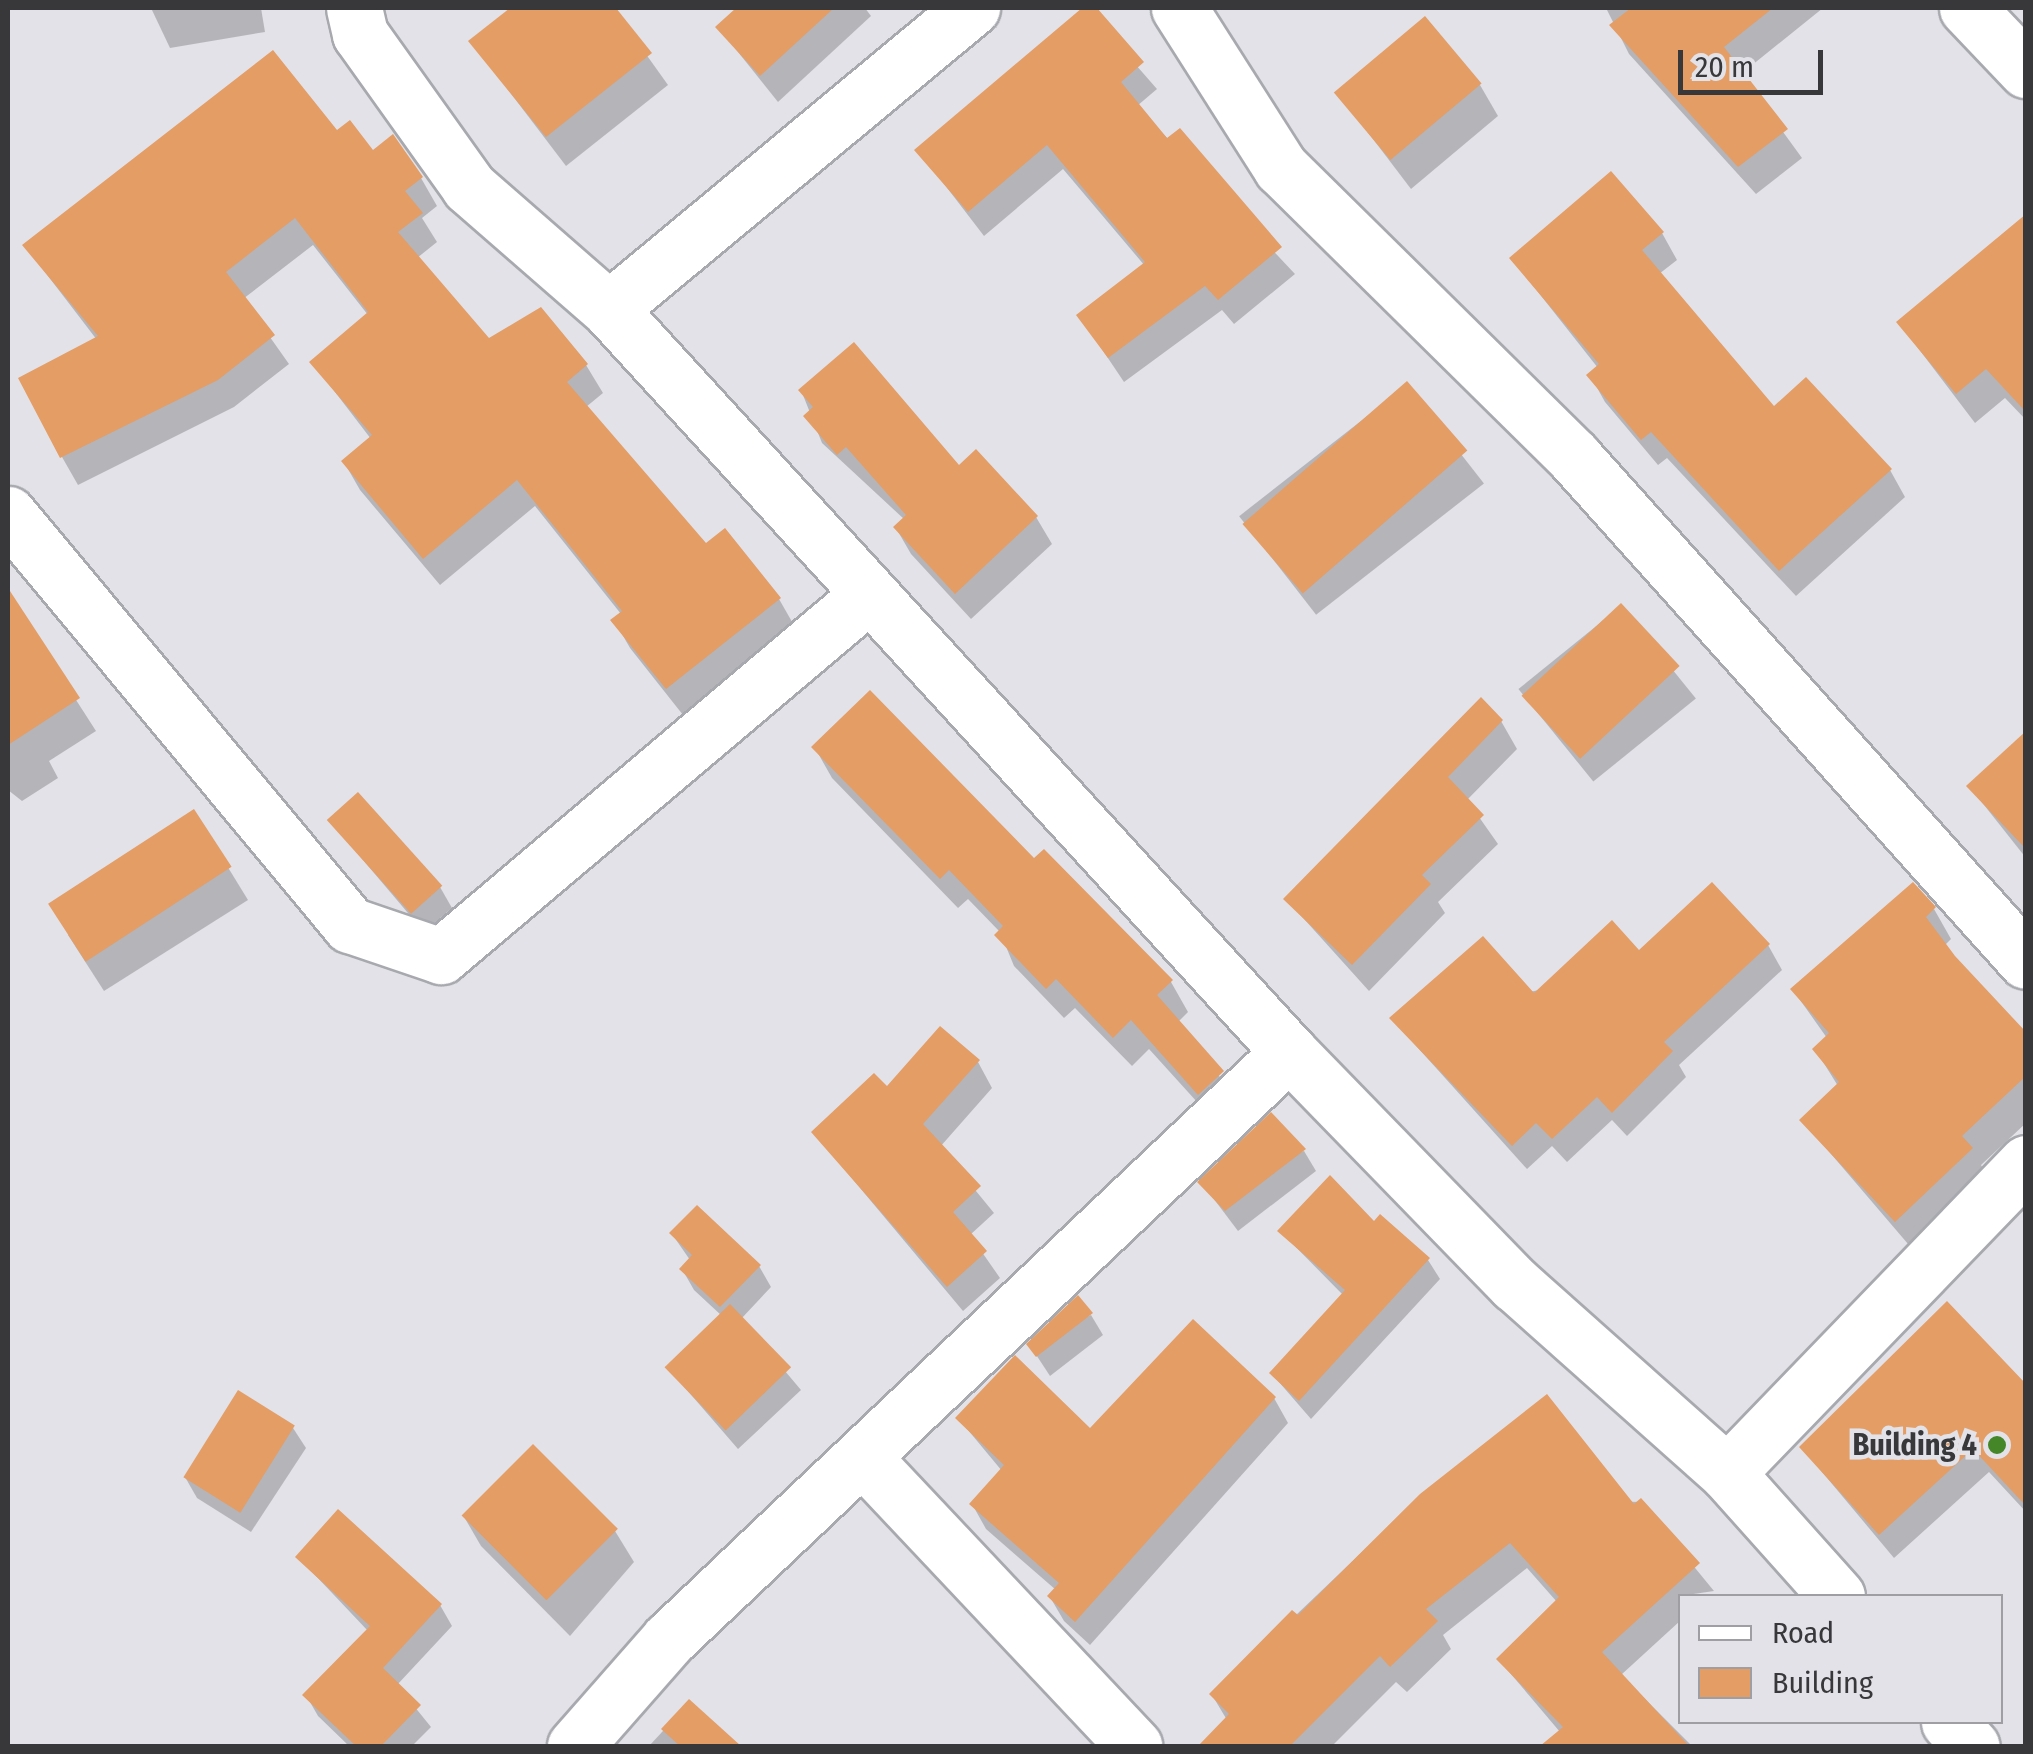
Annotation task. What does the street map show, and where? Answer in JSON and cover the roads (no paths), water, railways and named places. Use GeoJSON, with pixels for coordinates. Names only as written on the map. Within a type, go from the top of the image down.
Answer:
{"type":"FeatureCollection","features":[{"type":"Feature","properties":{"kind":"street"},"geometry":{"type":"LineString","coordinates":[[354,8],[360,34],[468,187],[609,309],[866,596],[1289,1052],[1515,1284],[1727,1473],[1836,1594]]}},
{"type":"Feature","properties":{"kind":"street"},"geometry":{"type":"LineString","coordinates":[[609,309],[972,8]]}},
{"type":"Feature","properties":{"kind":"street"},"geometry":{"type":"LineString","coordinates":[[1179,8],[1281,168],[1573,456],[2026,961]]}},
{"type":"Feature","properties":{"kind":"street"},"geometry":{"type":"LineString","coordinates":[[1967,8],[2026,70]]}},
{"type":"Feature","properties":{"kind":"street"},"geometry":{"type":"LineString","coordinates":[[8,514],[350,925],[441,956],[866,596]]}},
{"type":"Feature","properties":{"kind":"street"},"geometry":{"type":"LineString","coordinates":[[575,1746],[669,1639],[864,1459],[1289,1052]]}},
{"type":"Feature","properties":{"kind":"street"},"geometry":{"type":"LineString","coordinates":[[1727,1473],[2026,1163]]}},
{"type":"Feature","properties":{"kind":"street"},"geometry":{"type":"LineString","coordinates":[[864,1459],[1134,1746]]}},
{"type":"Feature","properties":{"kind":"street"},"geometry":{"type":"LineString","coordinates":[[1951,1724],[1971,1746]]}},
{"type":"Feature","properties":{"kind":"place","name":"Building 4"},"geometry":{"type":"Point","coordinates":[1997,1445]}}]}
